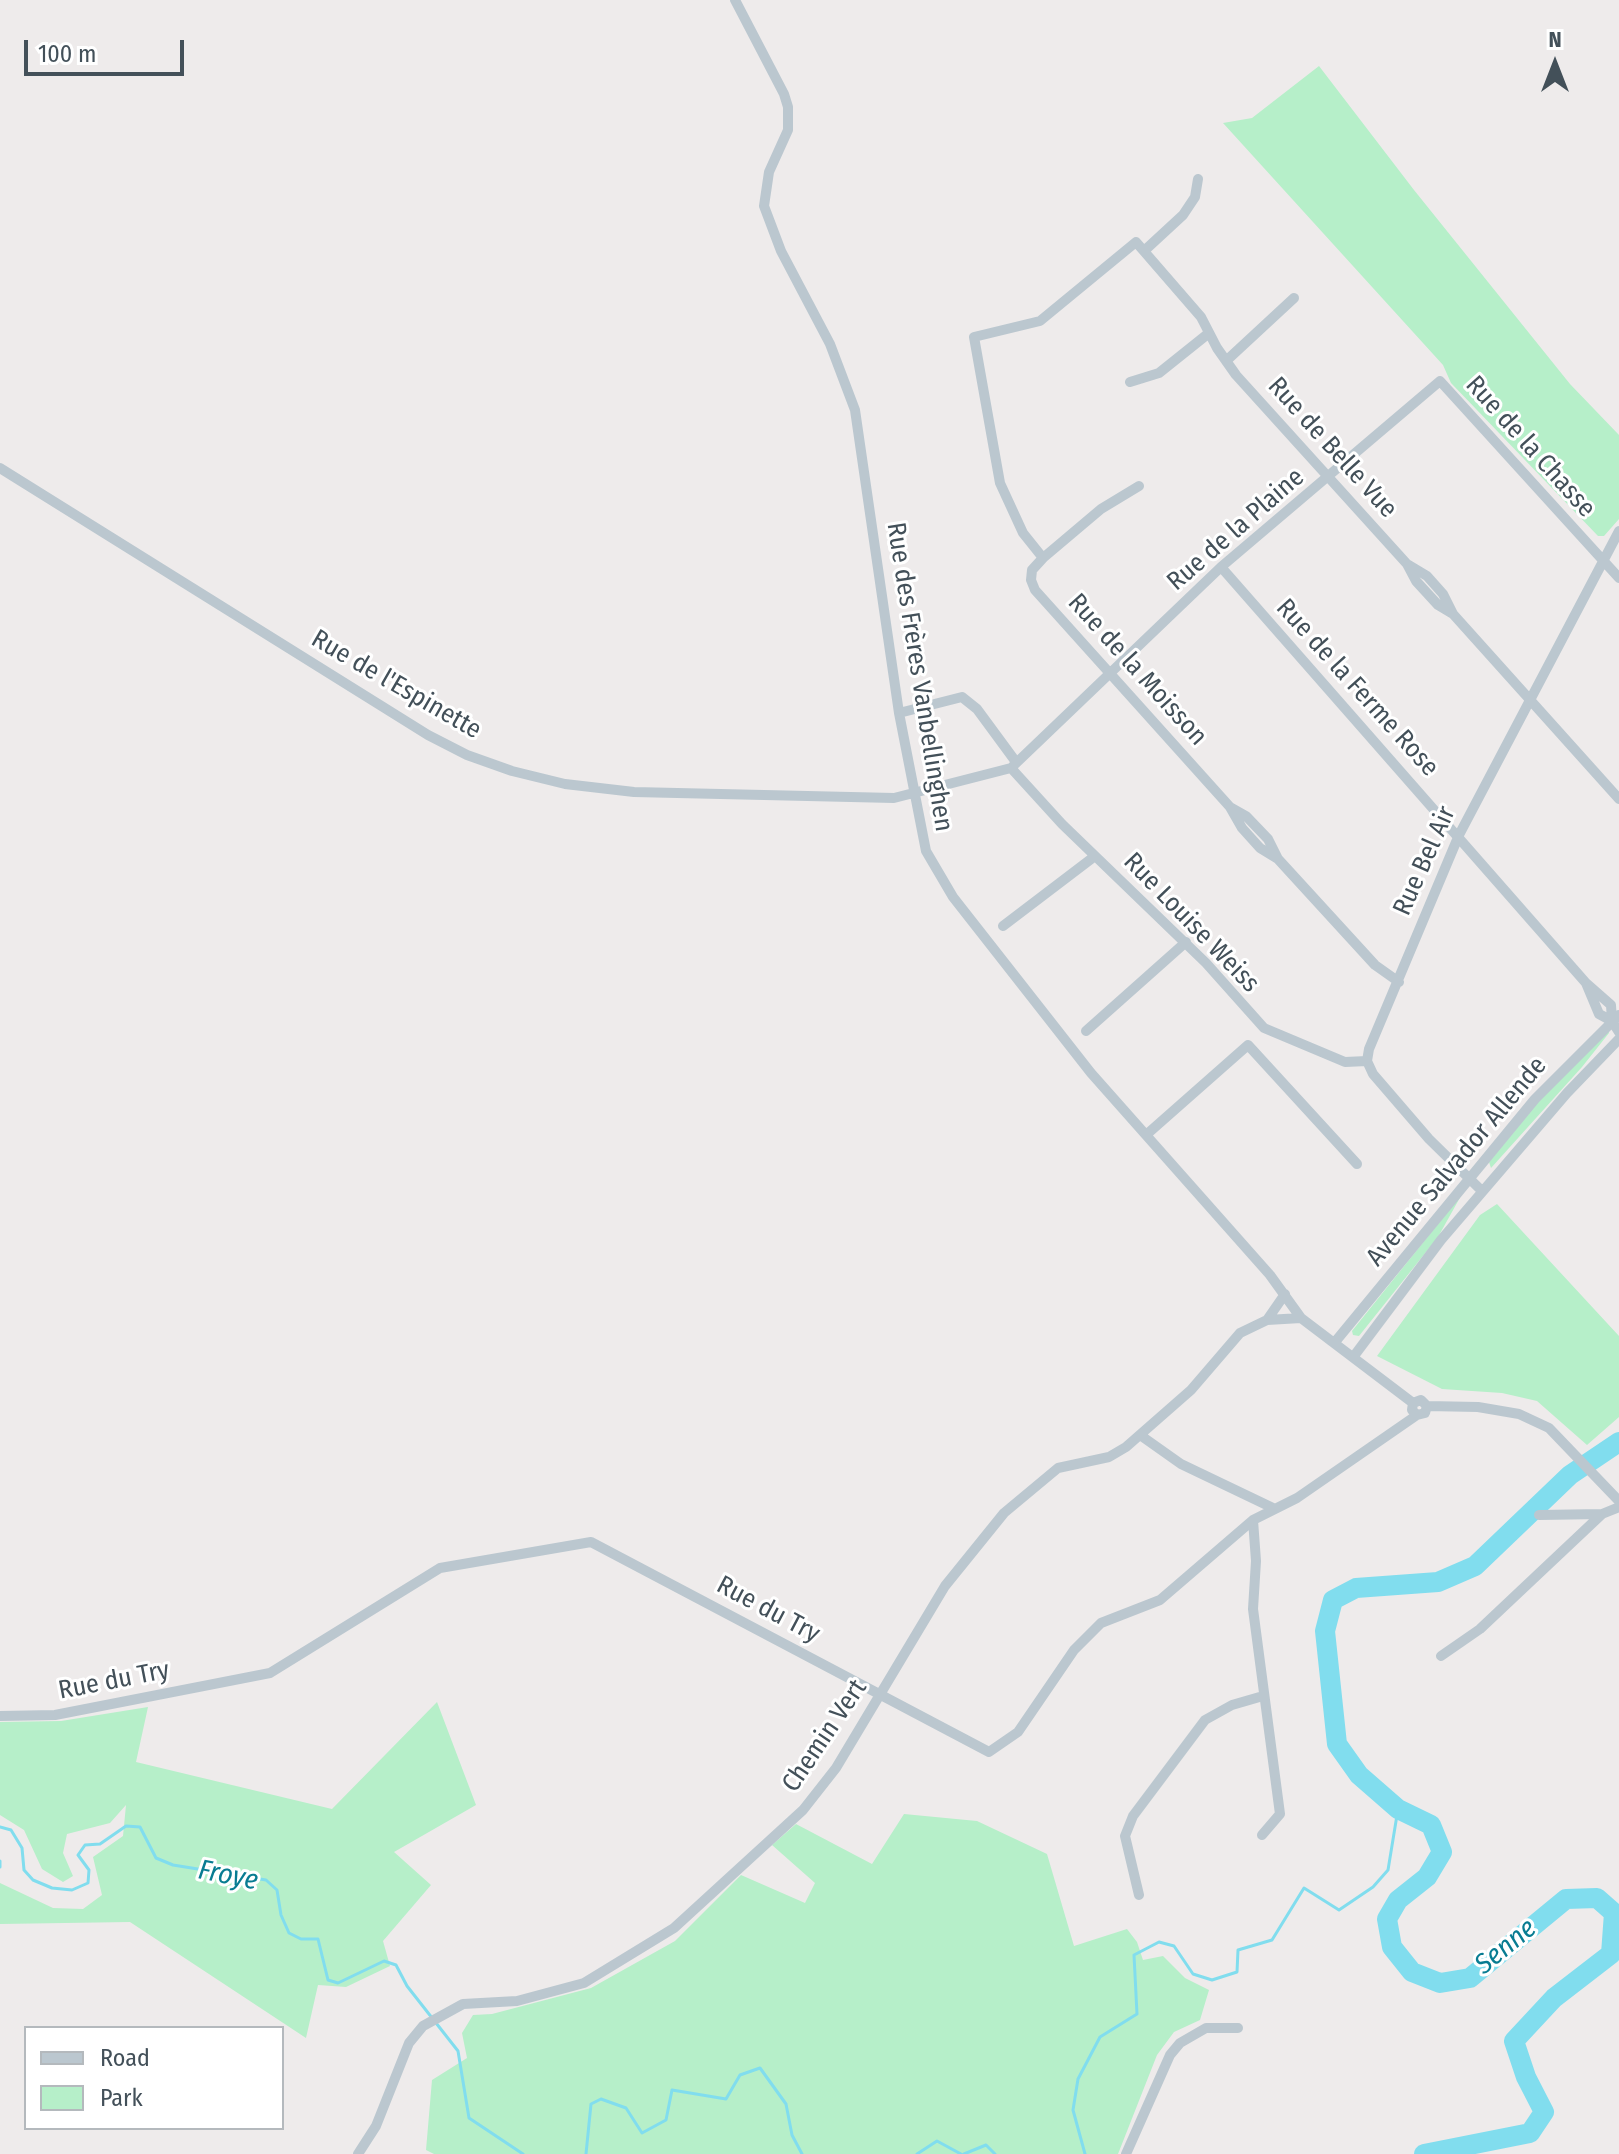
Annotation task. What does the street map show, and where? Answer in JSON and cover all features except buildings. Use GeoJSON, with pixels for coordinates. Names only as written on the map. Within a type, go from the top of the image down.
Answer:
{"type":"FeatureCollection","features":[{"type":"Feature","properties":{"kind":"street","name":"Rue des Frères Vanbellinghen"},"geometry":{"type":"LineString","coordinates":[[735,0],[788,107],[788,130],[769,172],[764,206],[781,251],[830,344],[855,410],[913,793],[926,851],[939,877],[1091,1073],[1285,1294],[1301,1318],[1413,1403],[1421,1400],[1427,1406],[1478,1407],[1519,1414],[1549,1428],[1575,1452],[1619,1504]]}},
{"type":"Feature","properties":{"kind":"street"},"geometry":{"type":"LineString","coordinates":[[1139,486],[1101,509],[1043,558],[1023,533],[1000,483],[974,337],[1040,321],[1183,215],[1195,197],[1198,179]]}},
{"type":"Feature","properties":{"kind":"street","name":"Rue de Belle Vue"},"geometry":{"type":"LineString","coordinates":[[1140,247],[1201,317],[1226,361],[1407,564],[1427,576],[1443,594],[1453,614],[1619,799]]}},
{"type":"Feature","properties":{"kind":"street"},"geometry":{"type":"LineString","coordinates":[[1226,361],[1294,298]]}},
{"type":"Feature","properties":{"kind":"street"},"geometry":{"type":"LineString","coordinates":[[1130,382],[1159,373],[1209,333]]}},
{"type":"Feature","properties":{"kind":"street","name":"Rue de la Plaine"},"geometry":{"type":"LineString","coordinates":[[1014,765],[1221,567],[1440,381]]}},
{"type":"Feature","properties":{"kind":"street","name":"Rue de la Chasse"},"geometry":{"type":"LineString","coordinates":[[1440,381],[1619,578]]}},
{"type":"Feature","properties":{"kind":"street","name":"Rue de l'Espinette"},"geometry":{"type":"LineString","coordinates":[[0,468],[428,735],[467,755],[512,771],[596,789],[894,798],[1014,765]]}},
{"type":"Feature","properties":{"kind":"street","name":"Rue Bel Air"},"geometry":{"type":"LineString","coordinates":[[1367,1061],[1369,1049],[1459,835],[1619,531]]}},
{"type":"Feature","properties":{"kind":"street","name":"Rue de la Moisson"},"geometry":{"type":"LineString","coordinates":[[1043,558],[1032,570],[1031,580],[1035,590],[1230,807],[1246,816],[1268,839],[1278,859],[1375,965],[1399,982]]}},
{"type":"Feature","properties":{"kind":"street","name":"Rue de la Ferme Rose"},"geometry":{"type":"LineString","coordinates":[[1221,567],[1586,983],[1611,1005],[1619,1032]]}},
{"type":"Feature","properties":{"kind":"street","name":"Rue Louise Weiss"},"geometry":{"type":"LineString","coordinates":[[899,713],[962,697],[977,709],[1014,765],[1095,856],[1186,942],[1264,1028],[1345,1062],[1367,1061]]}},
{"type":"Feature","properties":{"kind":"street"},"geometry":{"type":"LineString","coordinates":[[1003,926],[1095,856]]}},
{"type":"Feature","properties":{"kind":"street"},"geometry":{"type":"LineString","coordinates":[[1086,1031],[1186,942]]}},
{"type":"Feature","properties":{"kind":"street","name":"Avenue Salvador Allende"},"geometry":{"type":"LineString","coordinates":[[1335,1342],[1535,1099],[1616,1018]]}},
{"type":"Feature","properties":{"kind":"street","name":"Avenue Salvador Allende"},"geometry":{"type":"LineString","coordinates":[[1354,1356],[1482,1191],[1619,1039]]}},
{"type":"Feature","properties":{"kind":"street"},"geometry":{"type":"LineString","coordinates":[[1146,1135],[1248,1045],[1357,1164]]}},
{"type":"Feature","properties":{"kind":"street"},"geometry":{"type":"LineString","coordinates":[[1367,1061],[1373,1074],[1429,1139],[1482,1191]]}},
{"type":"Feature","properties":{"kind":"street","name":"Chemin Vert"},"geometry":{"type":"LineString","coordinates":[[1267,1320],[1285,1294]]}},
{"type":"Feature","properties":{"kind":"street","name":"Chemin Vert"},"geometry":{"type":"LineString","coordinates":[[358,2154],[387,2102],[409,2043],[423,2026],[463,2004],[517,2001],[584,1983],[674,1928],[803,1810],[836,1768],[945,1586],[1004,1513],[1058,1468],[1109,1457],[1140,1435],[1191,1390],[1240,1333],[1267,1320],[1301,1318]]}},
{"type":"Feature","properties":{"kind":"street"},"geometry":{"type":"LineString","coordinates":[[1413,1403],[1412,1410],[1417,1415],[1425,1413],[1427,1406]]}},
{"type":"Feature","properties":{"kind":"street","name":"Rue du Try"},"geometry":{"type":"LineString","coordinates":[[0,1716],[55,1715],[270,1673],[440,1568],[591,1542],[989,1752],[1018,1732],[1074,1650],[1101,1623],[1160,1600],[1253,1520],[1297,1498],[1417,1415]]}},
{"type":"Feature","properties":{"kind":"street"},"geometry":{"type":"LineString","coordinates":[[1140,1435],[1181,1464],[1273,1508]]}},
{"type":"Feature","properties":{"kind":"street"},"geometry":{"type":"LineString","coordinates":[[1441,1656],[1480,1629],[1602,1514],[1619,1504]]}},
{"type":"Feature","properties":{"kind":"street"},"geometry":{"type":"LineString","coordinates":[[1539,1515],[1602,1514]]}},
{"type":"Feature","properties":{"kind":"street"},"geometry":{"type":"LineString","coordinates":[[1253,1520],[1256,1561],[1253,1609],[1280,1814],[1262,1835]]}},
{"type":"Feature","properties":{"kind":"street"},"geometry":{"type":"LineString","coordinates":[[1139,1895],[1125,1836],[1133,1816],[1205,1720],[1232,1705],[1263,1696]]}},
{"type":"Feature","properties":{"kind":"street"},"geometry":{"type":"LineString","coordinates":[[1126,2154],[1170,2055],[1180,2043],[1206,2028],[1238,2028]]}},
{"type":"Feature","properties":{"kind":"green space"},"geometry":{"type":"Polygon","coordinates":[[[1319,66],[1570,384],[1619,435],[1619,519],[1604,536],[1598,536],[1451,383],[1443,365],[1223,123],[1252,118],[1319,66]]]}},
{"type":"Feature","properties":{"kind":"green space"},"geometry":{"type":"Polygon","coordinates":[[[1608,1029],[1609,1033],[1582,1067],[1491,1168],[1489,1162],[1544,1095],[1608,1029]]]}},
{"type":"Feature","properties":{"kind":"green space"},"geometry":{"type":"Polygon","coordinates":[[[1462,1194],[1438,1237],[1359,1336],[1353,1335],[1352,1331],[1462,1194]]]}},
{"type":"Feature","properties":{"kind":"green space"},"geometry":{"type":"Polygon","coordinates":[[[1497,1204],[1619,1336],[1619,1417],[1587,1445],[1537,1401],[1502,1393],[1442,1389],[1377,1356],[1480,1215],[1497,1204]]]}},
{"type":"Feature","properties":{"kind":"green space"},"geometry":{"type":"Polygon","coordinates":[[[437,1702],[476,1805],[394,1852],[431,1885],[383,1941],[390,1966],[346,1987],[318,1985],[306,2038],[130,1922],[0,1924],[0,1883],[53,1908],[83,1909],[102,1895],[93,1857],[123,1836],[126,1805],[110,1823],[67,1834],[63,1853],[73,1876],[63,1882],[42,1869],[24,1830],[0,1815],[0,1722],[61,1721],[148,1707],[136,1762],[332,1809],[437,1702]]]}},
{"type":"Feature","properties":{"kind":"green space"},"geometry":{"type":"Polygon","coordinates":[[[904,1814],[977,1821],[1047,1854],[1074,1946],[1127,1929],[1137,1942],[1143,1960],[1163,1956],[1185,1978],[1209,1990],[1200,2020],[1174,2032],[1157,2055],[1118,2154],[434,2154],[426,2150],[432,2080],[467,2058],[462,2033],[473,2015],[492,2014],[591,1988],[675,1941],[741,1875],[805,1903],[815,1883],[772,1845],[796,1824],[872,1864],[904,1814]]]}},
{"type":"Feature","properties":{"kind":"waterway","name":"Senne"},"geometry":{"type":"LineString","coordinates":[[1424,2154],[1530,2133],[1544,2112],[1526,2077],[1514,2041],[1554,1998],[1611,1954],[1614,1913],[1597,1898],[1566,1899],[1470,1978],[1440,1983],[1412,1972],[1392,1947],[1387,1919],[1398,1900],[1427,1877],[1442,1852],[1431,1825],[1398,1809],[1359,1775],[1337,1744],[1325,1631],[1333,1600],[1356,1588],[1438,1582],[1475,1566],[1570,1475],[1619,1442]]}},
{"type":"Feature","properties":{"kind":"waterway","name":"Froye"},"geometry":{"type":"LineString","coordinates":[[1085,2154],[1073,2110],[1078,2079],[1100,2037],[1137,2014],[1134,1955],[1159,1942],[1174,1946],[1193,1974],[1212,1980],[1237,1972],[1238,1950],[1272,1940],[1304,1888],[1339,1910],[1373,1887],[1388,1870],[1398,1809]]}},
{"type":"Feature","properties":{"kind":"waterway","name":"Froye"},"geometry":{"type":"LineString","coordinates":[[0,1827],[11,1830],[22,1848],[24,1870],[33,1880],[52,1888],[72,1890],[88,1883],[89,1870],[78,1855],[85,1845],[100,1844],[126,1826],[140,1827],[156,1858],[173,1865],[266,1880],[277,1890],[281,1915],[289,1933],[301,1939],[318,1939],[328,1980],[338,1983],[384,1961],[396,1965],[407,1986],[458,2051],[469,2118],[523,2154]]}},
{"type":"Feature","properties":{"kind":"waterway","name":"Froye"},"geometry":{"type":"LineString","coordinates":[[0,1861],[0,1867]]}},
{"type":"Feature","properties":{"kind":"waterway","name":"Froye"},"geometry":{"type":"LineString","coordinates":[[586,2154],[591,2104],[601,2099],[626,2108],[642,2133],[666,2120],[672,2090],[726,2099],[740,2075],[760,2068],[786,2104],[792,2135],[802,2154]]}},
{"type":"Feature","properties":{"kind":"waterway","name":"Froye"},"geometry":{"type":"LineString","coordinates":[[917,2154],[937,2141],[961,2154]]}},
{"type":"Feature","properties":{"kind":"waterway","name":"Froye"},"geometry":{"type":"LineString","coordinates":[[964,2154],[986,2145],[995,2154]]}}]}
